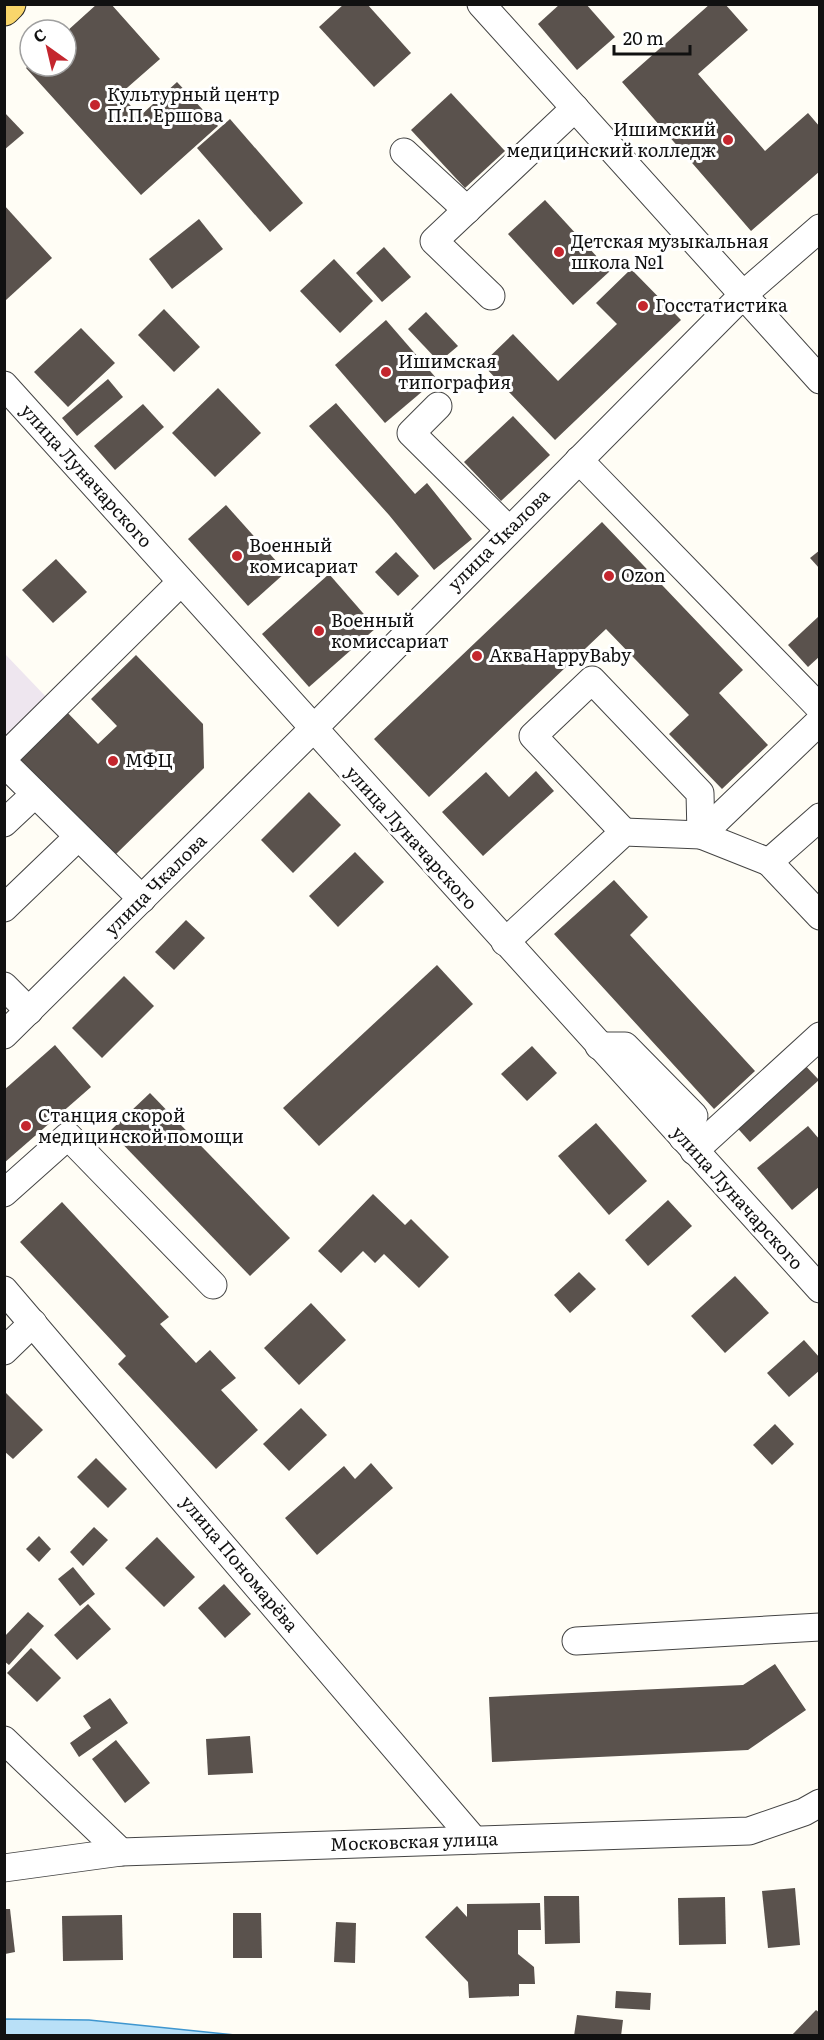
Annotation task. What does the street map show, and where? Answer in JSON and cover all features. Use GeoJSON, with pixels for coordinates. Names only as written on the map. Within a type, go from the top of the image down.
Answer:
{"type":"FeatureCollection","features":[{"type":"Feature","properties":{"kind":"main road"},"geometry":{"type":"LineString","coordinates":[[4,9],[9,4]]}},
{"type":"Feature","properties":{"kind":"street"},"geometry":{"type":"LineString","coordinates":[[481,4],[819,380]]}},
{"type":"Feature","properties":{"kind":"street"},"geometry":{"type":"LineString","coordinates":[[491,296],[434,241],[574,108]]}},
{"type":"Feature","properties":{"kind":"street"},"geometry":{"type":"LineString","coordinates":[[404,152],[466,210]]}},
{"type":"Feature","properties":{"kind":"street","name":"улица Чкалова"},"geometry":{"type":"LineString","coordinates":[[4,1035],[313,729],[744,294],[819,228]]}},
{"type":"Feature","properties":{"kind":"street","name":"улица Луначарского"},"geometry":{"type":"LineString","coordinates":[[4,385],[819,1289]]}},
{"type":"Feature","properties":{"kind":"street"},"geometry":{"type":"LineString","coordinates":[[438,405],[411,433],[509,531]]}},
{"type":"Feature","properties":{"kind":"street"},"geometry":{"type":"LineString","coordinates":[[579,460],[819,708]]}},
{"type":"Feature","properties":{"kind":"street"},"geometry":{"type":"LineString","coordinates":[[4,757],[181,582]]}},
{"type":"Feature","properties":{"kind":"street"},"geometry":{"type":"LineString","coordinates":[[701,835],[700,793],[592,680],[532,736],[624,832],[701,835],[769,862],[819,916]]}},
{"type":"Feature","properties":{"kind":"street"},"geometry":{"type":"LineString","coordinates":[[701,835],[819,721]]}},
{"type":"Feature","properties":{"kind":"street"},"geometry":{"type":"LineString","coordinates":[[4,764],[142,899]]}},
{"type":"Feature","properties":{"kind":"street"},"geometry":{"type":"LineString","coordinates":[[4,823],[35,794]]}},
{"type":"Feature","properties":{"kind":"street"},"geometry":{"type":"LineString","coordinates":[[769,862],[819,817]]}},
{"type":"Feature","properties":{"kind":"street"},"geometry":{"type":"LineString","coordinates":[[505,942],[624,832]]}},
{"type":"Feature","properties":{"kind":"street"},"geometry":{"type":"LineString","coordinates":[[4,908],[78,837]]}},
{"type":"Feature","properties":{"kind":"street"},"geometry":{"type":"LineString","coordinates":[[4,986],[29,1011]]}},
{"type":"Feature","properties":{"kind":"street"},"geometry":{"type":"LineString","coordinates":[[688,1144],[819,1036]]}},
{"type":"Feature","properties":{"kind":"street"},"geometry":{"type":"LineString","coordinates":[[4,1193],[68,1136],[213,1285]]}},
{"type":"Feature","properties":{"kind":"street","name":"улица Пономарёва"},"geometry":{"type":"LineString","coordinates":[[4,1290],[474,1839]]}},
{"type":"Feature","properties":{"kind":"street"},"geometry":{"type":"LineString","coordinates":[[4,1351],[33,1323]]}},
{"type":"Feature","properties":{"kind":"street"},"geometry":{"type":"LineString","coordinates":[[576,1641],[819,1627]]}},
{"type":"Feature","properties":{"kind":"street"},"geometry":{"type":"LineString","coordinates":[[4,1740],[121,1852]]}},
{"type":"Feature","properties":{"kind":"street","name":"Московская улица"},"geometry":{"type":"LineString","coordinates":[[4,1868],[121,1852],[749,1831],[804,1812],[819,1803]]}},
{"type":"Feature","properties":{"kind":"shaded area"},"geometry":{"type":"Polygon","coordinates":[[[5,654],[48,699],[5,739],[5,654]]]}},
{"type":"Feature","properties":{"kind":"water"},"geometry":{"type":"Polygon","coordinates":[[[5,2019],[89,2020],[235,2035],[5,2035],[5,2019]]]}},
{"type":"Feature","properties":{"kind":"building","name":"Культурный центр П.П. Ершова"},"geometry":{"type":"Polygon","coordinates":[[[97,4],[111,4],[160,59],[120,94],[140,116],[177,82],[218,126],[141,195],[35,78],[78,78],[78,21],[97,4]]]}},
{"type":"Feature","properties":{"kind":"building"},"geometry":{"type":"Polygon","coordinates":[[[344,4],[367,4],[411,53],[374,87],[319,27],[344,4]]]}},
{"type":"Feature","properties":{"kind":"building"},"geometry":{"type":"Polygon","coordinates":[[[560,4],[586,4],[615,37],[577,70],[538,24],[560,4]]]}},
{"type":"Feature","properties":{"kind":"building"},"geometry":{"type":"Polygon","coordinates":[[[710,4],[725,4],[748,30],[698,74],[765,151],[808,113],[820,127],[820,171],[751,231],[622,82],[710,4]]]}},
{"type":"Feature","properties":{"kind":"building"},"geometry":{"type":"Polygon","coordinates":[[[451,93],[505,151],[465,188],[411,130],[451,93]]]}},
{"type":"Feature","properties":{"kind":"building"},"geometry":{"type":"Polygon","coordinates":[[[4,112],[24,133],[4,150],[4,112]]]}},
{"type":"Feature","properties":{"kind":"building"},"geometry":{"type":"Polygon","coordinates":[[[230,119],[303,203],[270,232],[197,148],[230,119]]]}},
{"type":"Feature","properties":{"kind":"building","name":"Детская музыкальная школа №1"},"geometry":{"type":"Polygon","coordinates":[[[545,200],[610,271],[573,305],[508,234],[545,200]]]}},
{"type":"Feature","properties":{"kind":"building"},"geometry":{"type":"Polygon","coordinates":[[[4,205],[52,258],[6,300],[4,299],[4,205]]]}},
{"type":"Feature","properties":{"kind":"building"},"geometry":{"type":"Polygon","coordinates":[[[199,219],[223,249],[172,289],[149,259],[199,219]]]}},
{"type":"Feature","properties":{"kind":"building"},"geometry":{"type":"Polygon","coordinates":[[[384,247],[411,277],[382,302],[356,273],[384,247]]]}},
{"type":"Feature","properties":{"kind":"building"},"geometry":{"type":"Polygon","coordinates":[[[334,259],[373,301],[340,333],[300,291],[334,259]]]}},
{"type":"Feature","properties":{"kind":"building"},"geometry":{"type":"Polygon","coordinates":[[[631,269],[681,320],[555,440],[482,364],[513,334],[558,381],[617,324],[596,303],[631,269]]]}},
{"type":"Feature","properties":{"kind":"building"},"geometry":{"type":"Polygon","coordinates":[[[164,309],[200,347],[174,372],[138,335],[164,309]]]}},
{"type":"Feature","properties":{"kind":"building"},"geometry":{"type":"Polygon","coordinates":[[[426,312],[458,346],[439,362],[408,329],[426,312]]]}},
{"type":"Feature","properties":{"kind":"building","name":"Ишимская типография"},"geometry":{"type":"Polygon","coordinates":[[[386,320],[437,379],[385,423],[335,365],[386,320]]]}},
{"type":"Feature","properties":{"kind":"building"},"geometry":{"type":"Polygon","coordinates":[[[81,328],[115,363],[68,407],[34,372],[81,328]]]}},
{"type":"Feature","properties":{"kind":"building"},"geometry":{"type":"Polygon","coordinates":[[[108,379],[123,397],[77,436],[62,418],[108,379]]]}},
{"type":"Feature","properties":{"kind":"building"},"geometry":{"type":"Polygon","coordinates":[[[218,388],[261,433],[215,477],[172,433],[218,388]]]}},
{"type":"Feature","properties":{"kind":"building"},"geometry":{"type":"Polygon","coordinates":[[[336,403],[415,494],[427,483],[472,539],[434,570],[389,515],[309,426],[336,403]]]}},
{"type":"Feature","properties":{"kind":"building"},"geometry":{"type":"Polygon","coordinates":[[[143,404],[164,427],[115,470],[94,446],[143,404]]]}},
{"type":"Feature","properties":{"kind":"building"},"geometry":{"type":"Polygon","coordinates":[[[513,416],[550,455],[501,501],[464,462],[513,416]]]}},
{"type":"Feature","properties":{"kind":"building","name":"Военный комисариат"},"geometry":{"type":"Polygon","coordinates":[[[226,505],[286,572],[248,606],[188,539],[226,505]]]}},
{"type":"Feature","properties":{"kind":"building"},"geometry":{"type":"Polygon","coordinates":[[[602,522],[743,670],[719,693],[768,745],[722,789],[669,734],[689,715],[606,629],[429,797],[374,739],[602,522]]]}},
{"type":"Feature","properties":{"kind":"building"},"geometry":{"type":"Polygon","coordinates":[[[820,550],[820,569],[810,558],[820,550]]]}},
{"type":"Feature","properties":{"kind":"building"},"geometry":{"type":"Polygon","coordinates":[[[396,552],[419,576],[398,596],[375,572],[396,552]]]}},
{"type":"Feature","properties":{"kind":"building"},"geometry":{"type":"Polygon","coordinates":[[[56,559],[87,592],[53,623],[22,590],[56,559]]]}},
{"type":"Feature","properties":{"kind":"building","name":"Военный комиссариат"},"geometry":{"type":"Polygon","coordinates":[[[329,574],[376,628],[309,687],[262,634],[329,574]]]}},
{"type":"Feature","properties":{"kind":"building"},"geometry":{"type":"Polygon","coordinates":[[[818,617],[820,656],[808,667],[788,645],[818,617]]]}},
{"type":"Feature","properties":{"kind":"building","name":"МФЦ"},"geometry":{"type":"Polygon","coordinates":[[[136,655],[203,724],[204,768],[114,856],[16,755],[63,708],[98,744],[117,726],[91,699],[136,655]]]}},
{"type":"Feature","properties":{"kind":"building"},"geometry":{"type":"Polygon","coordinates":[[[536,771],[554,791],[483,856],[442,812],[486,772],[509,797],[536,771]]]}},
{"type":"Feature","properties":{"kind":"building"},"geometry":{"type":"Polygon","coordinates":[[[309,792],[341,825],[293,873],[261,840],[309,792]]]}},
{"type":"Feature","properties":{"kind":"building"},"geometry":{"type":"Polygon","coordinates":[[[355,852],[384,882],[338,927],[309,896],[355,852]]]}},
{"type":"Feature","properties":{"kind":"building"},"geometry":{"type":"Polygon","coordinates":[[[614,880],[648,917],[630,935],[755,1071],[714,1109],[554,934],[614,880]]]}},
{"type":"Feature","properties":{"kind":"building"},"geometry":{"type":"Polygon","coordinates":[[[186,920],[205,938],[174,970],[155,952],[186,920]]]}},
{"type":"Feature","properties":{"kind":"building"},"geometry":{"type":"Polygon","coordinates":[[[437,965],[473,1004],[319,1146],[283,1108],[437,965]]]}},
{"type":"Feature","properties":{"kind":"building"},"geometry":{"type":"Polygon","coordinates":[[[124,976],[154,1006],[102,1058],[72,1028],[124,976]]]}},
{"type":"Feature","properties":{"kind":"building","name":"Станция скорой медицинской помощи"},"geometry":{"type":"Polygon","coordinates":[[[55,1045],[91,1087],[4,1163],[4,1090],[55,1045]]]}},
{"type":"Feature","properties":{"kind":"building"},"geometry":{"type":"Polygon","coordinates":[[[532,1046],[557,1073],[527,1101],[501,1074],[532,1046]]]}},
{"type":"Feature","properties":{"kind":"building"},"geometry":{"type":"Polygon","coordinates":[[[800,1060],[819,1080],[750,1142],[732,1122],[800,1060]]]}},
{"type":"Feature","properties":{"kind":"building"},"geometry":{"type":"Polygon","coordinates":[[[150,1093],[290,1238],[250,1276],[110,1131],[150,1093]]]}},
{"type":"Feature","properties":{"kind":"building"},"geometry":{"type":"Polygon","coordinates":[[[596,1123],[647,1181],[609,1215],[558,1156],[596,1123]]]}},
{"type":"Feature","properties":{"kind":"building"},"geometry":{"type":"Polygon","coordinates":[[[808,1126],[820,1140],[820,1186],[792,1210],[757,1168],[808,1126]]]}},
{"type":"Feature","properties":{"kind":"building"},"geometry":{"type":"Polygon","coordinates":[[[373,1194],[405,1225],[411,1219],[449,1257],[419,1288],[384,1254],[375,1263],[363,1251],[341,1273],[318,1251],[373,1194]]]}},
{"type":"Feature","properties":{"kind":"building"},"geometry":{"type":"Polygon","coordinates":[[[668,1200],[692,1226],[648,1266],[625,1240],[668,1200]]]}},
{"type":"Feature","properties":{"kind":"building"},"geometry":{"type":"Polygon","coordinates":[[[62,1202],[169,1317],[160,1324],[196,1363],[210,1350],[236,1378],[221,1390],[258,1430],[216,1469],[118,1364],[126,1356],[20,1242],[62,1202]]]}},
{"type":"Feature","properties":{"kind":"building"},"geometry":{"type":"Polygon","coordinates":[[[579,1272],[596,1289],[570,1313],[554,1295],[579,1272]]]}},
{"type":"Feature","properties":{"kind":"building"},"geometry":{"type":"Polygon","coordinates":[[[735,1276],[769,1313],[725,1353],[691,1316],[735,1276]]]}},
{"type":"Feature","properties":{"kind":"building"},"geometry":{"type":"Polygon","coordinates":[[[311,1303],[346,1340],[299,1385],[264,1348],[311,1303]]]}},
{"type":"Feature","properties":{"kind":"building"},"geometry":{"type":"Polygon","coordinates":[[[804,1340],[820,1358],[820,1370],[789,1397],[767,1373],[804,1340]]]}},
{"type":"Feature","properties":{"kind":"building"},"geometry":{"type":"Polygon","coordinates":[[[4,1391],[43,1430],[13,1459],[4,1451],[4,1391]]]}},
{"type":"Feature","properties":{"kind":"building"},"geometry":{"type":"Polygon","coordinates":[[[301,1408],[327,1435],[289,1471],[263,1444],[301,1408]]]}},
{"type":"Feature","properties":{"kind":"building"},"geometry":{"type":"Polygon","coordinates":[[[775,1424],[794,1444],[772,1465],[753,1445],[775,1424]]]}},
{"type":"Feature","properties":{"kind":"building"},"geometry":{"type":"Polygon","coordinates":[[[96,1458],[127,1489],[108,1508],[77,1477],[96,1458]]]}},
{"type":"Feature","properties":{"kind":"building"},"geometry":{"type":"Polygon","coordinates":[[[371,1463],[393,1488],[317,1555],[285,1518],[344,1466],[355,1479],[371,1463]]]}},
{"type":"Feature","properties":{"kind":"building"},"geometry":{"type":"Polygon","coordinates":[[[94,1527],[108,1540],[83,1566],[70,1552],[94,1527]]]}},
{"type":"Feature","properties":{"kind":"building"},"geometry":{"type":"Polygon","coordinates":[[[39,1536],[51,1549],[39,1562],[26,1549],[39,1536]]]}},
{"type":"Feature","properties":{"kind":"building"},"geometry":{"type":"Polygon","coordinates":[[[157,1537],[195,1577],[164,1607],[125,1568],[157,1537]]]}},
{"type":"Feature","properties":{"kind":"building"},"geometry":{"type":"Polygon","coordinates":[[[73,1567],[95,1594],[80,1606],[58,1579],[73,1567]]]}},
{"type":"Feature","properties":{"kind":"building"},"geometry":{"type":"Polygon","coordinates":[[[224,1584],[251,1614],[225,1638],[198,1608],[224,1584]]]}},
{"type":"Feature","properties":{"kind":"building"},"geometry":{"type":"Polygon","coordinates":[[[88,1604],[111,1629],[77,1660],[54,1635],[88,1604]]]}},
{"type":"Feature","properties":{"kind":"building"},"geometry":{"type":"Polygon","coordinates":[[[28,1612],[44,1626],[9,1665],[4,1661],[4,1637],[28,1612]]]}},
{"type":"Feature","properties":{"kind":"building"},"geometry":{"type":"Polygon","coordinates":[[[31,1648],[61,1678],[37,1702],[7,1673],[31,1648]]]}},
{"type":"Feature","properties":{"kind":"building"},"geometry":{"type":"Polygon","coordinates":[[[775,1664],[806,1710],[748,1750],[492,1762],[489,1697],[743,1685],[775,1664]]]}},
{"type":"Feature","properties":{"kind":"building"},"geometry":{"type":"Polygon","coordinates":[[[110,1698],[128,1723],[79,1757],[70,1743],[91,1728],[83,1716],[110,1698]]]}},
{"type":"Feature","properties":{"kind":"building"},"geometry":{"type":"Polygon","coordinates":[[[250,1736],[253,1773],[208,1775],[206,1739],[250,1736]]]}},
{"type":"Feature","properties":{"kind":"building"},"geometry":{"type":"Polygon","coordinates":[[[116,1740],[150,1783],[125,1803],[92,1759],[116,1740]]]}},
{"type":"Feature","properties":{"kind":"building"},"geometry":{"type":"Polygon","coordinates":[[[795,1888],[800,1945],[768,1948],[762,1891],[795,1888]]]}},
{"type":"Feature","properties":{"kind":"building"},"geometry":{"type":"Polygon","coordinates":[[[544,1896],[579,1896],[580,1943],[545,1944],[544,1896]]]}},
{"type":"Feature","properties":{"kind":"building"},"geometry":{"type":"Polygon","coordinates":[[[725,1897],[726,1944],[679,1945],[678,1898],[725,1897]]]}},
{"type":"Feature","properties":{"kind":"building"},"geometry":{"type":"Polygon","coordinates":[[[540,1903],[541,1930],[518,1930],[518,1954],[534,1967],[535,1984],[519,1984],[519,1996],[469,1998],[468,1982],[425,1937],[457,1906],[467,1917],[467,1904],[540,1903]]]}},
{"type":"Feature","properties":{"kind":"building"},"geometry":{"type":"Polygon","coordinates":[[[5,1909],[10,1909],[15,1952],[5,1954],[5,1909]]]}},
{"type":"Feature","properties":{"kind":"building"},"geometry":{"type":"Polygon","coordinates":[[[233,1913],[261,1913],[262,1958],[233,1958],[233,1913]]]}},
{"type":"Feature","properties":{"kind":"building"},"geometry":{"type":"Polygon","coordinates":[[[122,1915],[123,1960],[63,1961],[62,1916],[122,1915]]]}},
{"type":"Feature","properties":{"kind":"building"},"geometry":{"type":"Polygon","coordinates":[[[336,1922],[356,1923],[355,1963],[334,1962],[336,1922]]]}},
{"type":"Feature","properties":{"kind":"building"},"geometry":{"type":"Polygon","coordinates":[[[616,1991],[651,1993],[650,2010],[615,2008],[616,1991]]]}},
{"type":"Feature","properties":{"kind":"building"},"geometry":{"type":"Polygon","coordinates":[[[816,2010],[820,2013],[820,2036],[791,2036],[816,2010]]]}},
{"type":"Feature","properties":{"kind":"building"},"geometry":{"type":"Polygon","coordinates":[[[577,2015],[623,2020],[621,2036],[574,2036],[577,2015]]]}},
{"type":"Feature","properties":{"kind":"place","name":"Культурный центр П.П. Ершова"},"geometry":{"type":"Point","coordinates":[95,105]}},
{"type":"Feature","properties":{"kind":"place","name":"Ишимский медицинский колледж"},"geometry":{"type":"Point","coordinates":[728,140]}},
{"type":"Feature","properties":{"kind":"place","name":"Детская музыкальная школа №1"},"geometry":{"type":"Point","coordinates":[559,252]}},
{"type":"Feature","properties":{"kind":"place","name":"Госстатистика"},"geometry":{"type":"Point","coordinates":[643,306]}},
{"type":"Feature","properties":{"kind":"place","name":"Ишимская типография"},"geometry":{"type":"Point","coordinates":[386,372]}},
{"type":"Feature","properties":{"kind":"place","name":"Военный комисариат"},"geometry":{"type":"Point","coordinates":[237,556]}},
{"type":"Feature","properties":{"kind":"place","name":"Ozon"},"geometry":{"type":"Point","coordinates":[609,576]}},
{"type":"Feature","properties":{"kind":"place","name":"Военный комиссариат"},"geometry":{"type":"Point","coordinates":[319,631]}},
{"type":"Feature","properties":{"kind":"place","name":"АкваHappyBaby"},"geometry":{"type":"Point","coordinates":[477,656]}},
{"type":"Feature","properties":{"kind":"place","name":"МФЦ"},"geometry":{"type":"Point","coordinates":[113,761]}},
{"type":"Feature","properties":{"kind":"place","name":"Станция скорой медицинской помощи"},"geometry":{"type":"Point","coordinates":[26,1126]}}]}
